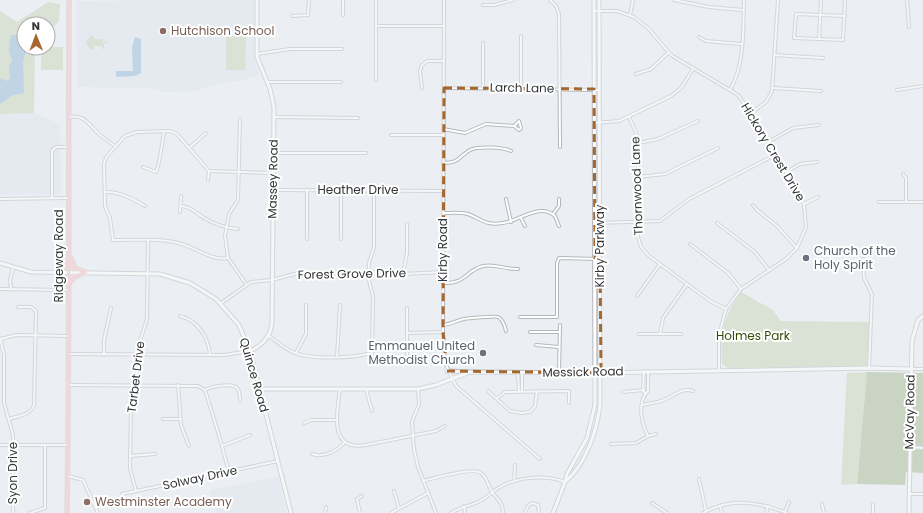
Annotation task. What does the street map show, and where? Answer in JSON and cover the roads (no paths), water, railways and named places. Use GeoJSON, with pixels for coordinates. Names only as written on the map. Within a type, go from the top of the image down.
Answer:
{"type":"FeatureCollection","features":[{"type":"Feature","properties":{"kind":"main road","name":"Ridgeway Road"},"geometry":{"type":"LineString","coordinates":[[67,513],[70,256],[68,147],[69,0]]}},
{"type":"Feature","properties":{"kind":"main road","name":"Massey Road"},"geometry":{"type":"LineString","coordinates":[[257,0],[257,54],[260,68],[273,98],[274,117],[272,324],[269,336]]}},
{"type":"Feature","properties":{"kind":"main road","name":"Kirby Parkway"},"geometry":{"type":"LineString","coordinates":[[553,513],[566,482],[567,474],[581,452],[591,429],[595,405],[594,0]]}},
{"type":"Feature","properties":{"kind":"main road","name":"Kirby Parkway"},"geometry":{"type":"LineString","coordinates":[[566,482],[572,477],[582,460],[596,427],[600,405],[599,0]]}},
{"type":"Feature","properties":{"kind":"main road"},"geometry":{"type":"LineString","coordinates":[[70,256],[75,268],[85,272]]}},
{"type":"Feature","properties":{"kind":"main road"},"geometry":{"type":"LineString","coordinates":[[70,256],[65,266],[57,272],[69,284],[75,277],[85,272]]}},
{"type":"Feature","properties":{"kind":"main road","name":"Quince Road"},"geometry":{"type":"LineString","coordinates":[[0,264],[31,272],[148,273],[170,276],[190,283],[208,293],[239,325],[250,351],[291,513]]}},
{"type":"Feature","properties":{"kind":"main road","name":"McVay Road"},"geometry":{"type":"LineString","coordinates":[[909,513],[910,369],[915,328],[918,320],[923,316]]}},
{"type":"Feature","properties":{"kind":"main road"},"geometry":{"type":"LineString","coordinates":[[250,351],[261,345],[269,336]]}},
{"type":"Feature","properties":{"kind":"main road","name":"Messick Road"},"geometry":{"type":"LineString","coordinates":[[259,389],[418,389],[436,385],[470,372],[595,373],[869,368],[910,369]]}},
{"type":"Feature","properties":{"kind":"main road"},"geometry":{"type":"LineString","coordinates":[[447,371],[470,372]]}},
{"type":"Feature","properties":{"kind":"street"},"geometry":{"type":"LineString","coordinates":[[292,16],[308,15],[309,0]]}},
{"type":"Feature","properties":{"kind":"street"},"geometry":{"type":"LineString","coordinates":[[343,0],[343,15]]}},
{"type":"Feature","properties":{"kind":"street"},"geometry":{"type":"LineString","coordinates":[[376,0],[376,80]]}},
{"type":"Feature","properties":{"kind":"street","name":"Kirby Road"},"geometry":{"type":"LineString","coordinates":[[444,0],[442,332],[445,363],[451,379],[461,392],[525,444],[540,459]]}},
{"type":"Feature","properties":{"kind":"street"},"geometry":{"type":"LineString","coordinates":[[483,5],[494,5],[513,0]]}},
{"type":"Feature","properties":{"kind":"street"},"geometry":{"type":"LineString","coordinates":[[550,0],[556,6],[559,14],[560,147]]}},
{"type":"Feature","properties":{"kind":"street"},"geometry":{"type":"LineString","coordinates":[[630,15],[633,0]]}},
{"type":"Feature","properties":{"kind":"street"},"geometry":{"type":"LineString","coordinates":[[674,0],[709,7],[743,10]]}},
{"type":"Feature","properties":{"kind":"street"},"geometry":{"type":"LineString","coordinates":[[730,90],[740,69],[744,0]]}},
{"type":"Feature","properties":{"kind":"street"},"geometry":{"type":"LineString","coordinates":[[751,113],[766,102],[773,88],[778,0]]}},
{"type":"Feature","properties":{"kind":"street"},"geometry":{"type":"LineString","coordinates":[[819,39],[821,0]]}},
{"type":"Feature","properties":{"kind":"street"},"geometry":{"type":"LineString","coordinates":[[845,16],[796,14],[794,38],[843,40],[845,16],[846,0]]}},
{"type":"Feature","properties":{"kind":"street"},"geometry":{"type":"LineString","coordinates":[[906,0],[909,26]]}},
{"type":"Feature","properties":{"kind":"street","name":"Hickory Crest Drive"},"geometry":{"type":"LineString","coordinates":[[594,11],[616,11],[630,15],[648,28],[668,53],[693,70],[730,90],[741,99],[751,113],[804,204],[806,227],[797,248],[786,259],[741,289],[726,309],[719,335],[719,370]]}},
{"type":"Feature","properties":{"kind":"street"},"geometry":{"type":"LineString","coordinates":[[376,26],[444,26]]}},
{"type":"Feature","properties":{"kind":"street"},"geometry":{"type":"LineString","coordinates":[[521,36],[521,88]]}},
{"type":"Feature","properties":{"kind":"street"},"geometry":{"type":"LineString","coordinates":[[700,37],[710,41],[741,44]]}},
{"type":"Feature","properties":{"kind":"street"},"geometry":{"type":"LineString","coordinates":[[483,43],[483,88]]}},
{"type":"Feature","properties":{"kind":"street"},"geometry":{"type":"LineString","coordinates":[[257,54],[290,49],[342,49]]}},
{"type":"Feature","properties":{"kind":"street"},"geometry":{"type":"LineString","coordinates":[[636,74],[644,72],[655,66],[668,53]]}},
{"type":"Feature","properties":{"kind":"street"},"geometry":{"type":"LineString","coordinates":[[774,55],[823,58]]}},
{"type":"Feature","properties":{"kind":"street"},"geometry":{"type":"LineString","coordinates":[[422,88],[420,71],[422,65],[427,61],[444,61]]}},
{"type":"Feature","properties":{"kind":"street"},"geometry":{"type":"LineString","coordinates":[[594,124],[615,122],[629,117],[677,92],[693,70]]}},
{"type":"Feature","properties":{"kind":"street"},"geometry":{"type":"LineString","coordinates":[[267,82],[341,82]]}},
{"type":"Feature","properties":{"kind":"street"},"geometry":{"type":"LineString","coordinates":[[896,90],[923,86]]}},
{"type":"Feature","properties":{"kind":"street","name":"Larch Lane"},"geometry":{"type":"LineString","coordinates":[[444,88],[600,90]]}},
{"type":"Feature","properties":{"kind":"street"},"geometry":{"type":"LineString","coordinates":[[773,88],[821,91]]}},
{"type":"Feature","properties":{"kind":"street"},"geometry":{"type":"LineString","coordinates":[[68,117],[75,116],[89,122],[100,135],[116,146]]}},
{"type":"Feature","properties":{"kind":"street"},"geometry":{"type":"LineString","coordinates":[[274,117],[358,118]]}},
{"type":"Feature","properties":{"kind":"street","name":"Thornwood Lane"},"geometry":{"type":"LineString","coordinates":[[629,117],[636,132],[638,143],[638,223],[641,247],[660,264],[710,301],[726,309]]}},
{"type":"Feature","properties":{"kind":"street"},"geometry":{"type":"LineString","coordinates":[[240,119],[238,200],[229,214],[225,245],[228,258],[246,284]]}},
{"type":"Feature","properties":{"kind":"street"},"geometry":{"type":"LineString","coordinates":[[638,143],[658,139],[698,121]]}},
{"type":"Feature","properties":{"kind":"street"},"geometry":{"type":"LineString","coordinates":[[444,129],[465,134],[486,124],[514,126]]}},
{"type":"Feature","properties":{"kind":"street"},"geometry":{"type":"LineString","coordinates":[[768,142],[793,128],[819,125]]}},
{"type":"Feature","properties":{"kind":"street"},"geometry":{"type":"LineString","coordinates":[[208,180],[209,172],[177,134],[170,131],[137,132],[125,136],[104,163],[105,206],[110,218],[113,240],[148,240],[180,243],[219,259],[228,258]]}},
{"type":"Feature","properties":{"kind":"street"},"geometry":{"type":"LineString","coordinates":[[143,167],[156,172],[159,166],[159,154],[164,132]]}},
{"type":"Feature","properties":{"kind":"street"},"geometry":{"type":"LineString","coordinates":[[189,148],[206,133]]}},
{"type":"Feature","properties":{"kind":"street"},"geometry":{"type":"LineString","coordinates":[[391,135],[443,135]]}},
{"type":"Feature","properties":{"kind":"street"},"geometry":{"type":"LineString","coordinates":[[52,198],[52,151],[56,147],[68,147]]}},
{"type":"Feature","properties":{"kind":"street"},"geometry":{"type":"LineString","coordinates":[[444,163],[456,162],[474,148],[505,149],[511,151]]}},
{"type":"Feature","properties":{"kind":"street"},"geometry":{"type":"LineString","coordinates":[[638,178],[665,174],[718,148]]}},
{"type":"Feature","properties":{"kind":"street"},"geometry":{"type":"LineString","coordinates":[[274,153],[366,153]]}},
{"type":"Feature","properties":{"kind":"street"},"geometry":{"type":"LineString","coordinates":[[595,223],[638,223],[663,220],[689,199],[775,155]]}},
{"type":"Feature","properties":{"kind":"street"},"geometry":{"type":"LineString","coordinates":[[786,172],[800,164],[817,162]]}},
{"type":"Feature","properties":{"kind":"street"},"geometry":{"type":"LineString","coordinates":[[209,172],[273,173]]}},
{"type":"Feature","properties":{"kind":"street"},"geometry":{"type":"LineString","coordinates":[[903,174],[906,178],[906,202]]}},
{"type":"Feature","properties":{"kind":"street","name":"Heather Drive"},"geometry":{"type":"LineString","coordinates":[[273,190],[443,191]]}},
{"type":"Feature","properties":{"kind":"street"},"geometry":{"type":"LineString","coordinates":[[307,190],[307,239]]}},
{"type":"Feature","properties":{"kind":"street"},"geometry":{"type":"LineString","coordinates":[[340,239],[341,190]]}},
{"type":"Feature","properties":{"kind":"street"},"geometry":{"type":"LineString","coordinates":[[269,336],[296,353],[309,356],[337,356],[372,353],[373,297],[368,272],[374,245],[374,190]]}},
{"type":"Feature","properties":{"kind":"street"},"geometry":{"type":"LineString","coordinates":[[105,192],[110,191],[130,198],[145,206]]}},
{"type":"Feature","properties":{"kind":"street"},"geometry":{"type":"LineString","coordinates":[[180,212],[181,196]]}},
{"type":"Feature","properties":{"kind":"street"},"geometry":{"type":"LineString","coordinates":[[804,204],[818,197]]}},
{"type":"Feature","properties":{"kind":"street"},"geometry":{"type":"LineString","coordinates":[[0,199],[69,198]]}},
{"type":"Feature","properties":{"kind":"street"},"geometry":{"type":"LineString","coordinates":[[506,199],[512,222]]}},
{"type":"Feature","properties":{"kind":"street"},"geometry":{"type":"LineString","coordinates":[[553,214],[558,207],[559,199]]}},
{"type":"Feature","properties":{"kind":"street"},"geometry":{"type":"LineString","coordinates":[[879,202],[923,202]]}},
{"type":"Feature","properties":{"kind":"street"},"geometry":{"type":"LineString","coordinates":[[753,205],[756,210],[777,226],[797,248]]}},
{"type":"Feature","properties":{"kind":"street"},"geometry":{"type":"LineString","coordinates":[[181,206],[188,207],[204,218],[226,228],[238,229]]}},
{"type":"Feature","properties":{"kind":"street"},"geometry":{"type":"LineString","coordinates":[[443,213],[466,214],[490,224],[512,222],[542,211],[553,214],[557,219],[558,226]]}},
{"type":"Feature","properties":{"kind":"street"},"geometry":{"type":"LineString","coordinates":[[521,218],[526,226]]}},
{"type":"Feature","properties":{"kind":"street"},"geometry":{"type":"LineString","coordinates":[[717,223],[755,252],[769,270]]}},
{"type":"Feature","properties":{"kind":"street"},"geometry":{"type":"LineString","coordinates":[[403,274],[407,253],[407,224]]}},
{"type":"Feature","properties":{"kind":"street","name":"Tarbet Drive"},"geometry":{"type":"LineString","coordinates":[[136,491],[130,470],[131,402],[137,376],[138,344],[147,319],[148,240]]}},
{"type":"Feature","properties":{"kind":"street"},"geometry":{"type":"LineString","coordinates":[[690,244],[725,271],[741,289]]}},
{"type":"Feature","properties":{"kind":"street"},"geometry":{"type":"LineString","coordinates":[[520,317],[557,317],[558,259],[600,259]]}},
{"type":"Feature","properties":{"kind":"street"},"geometry":{"type":"LineString","coordinates":[[864,259],[864,278],[872,294],[869,368]]}},
{"type":"Feature","properties":{"kind":"street"},"geometry":{"type":"LineString","coordinates":[[637,296],[660,264]]}},
{"type":"Feature","properties":{"kind":"street"},"geometry":{"type":"LineString","coordinates":[[443,283],[460,280],[475,270],[485,266],[518,270]]}},
{"type":"Feature","properties":{"kind":"street"},"geometry":{"type":"LineString","coordinates":[[11,290],[10,280],[12,268]]}},
{"type":"Feature","properties":{"kind":"street","name":"Forest Grove Drive"},"geometry":{"type":"LineString","coordinates":[[220,304],[246,284],[251,282],[272,280],[298,273],[368,272],[403,274],[443,272]]}},
{"type":"Feature","properties":{"kind":"street"},"geometry":{"type":"LineString","coordinates":[[660,334],[663,318],[687,284]]}},
{"type":"Feature","properties":{"kind":"street"},"geometry":{"type":"LineString","coordinates":[[0,289],[69,290]]}},
{"type":"Feature","properties":{"kind":"street"},"geometry":{"type":"LineString","coordinates":[[296,353],[306,334],[306,305]]}},
{"type":"Feature","properties":{"kind":"street"},"geometry":{"type":"LineString","coordinates":[[337,356],[340,306]]}},
{"type":"Feature","properties":{"kind":"street"},"geometry":{"type":"LineString","coordinates":[[9,419],[28,413],[33,407],[35,310],[31,307],[18,307]]}},
{"type":"Feature","properties":{"kind":"street"},"geometry":{"type":"LineString","coordinates":[[104,355],[104,340],[111,308]]}},
{"type":"Feature","properties":{"kind":"street"},"geometry":{"type":"LineString","coordinates":[[407,308],[407,355]]}},
{"type":"Feature","properties":{"kind":"street"},"geometry":{"type":"LineString","coordinates":[[180,316],[189,320],[205,335],[209,343],[210,355]]}},
{"type":"Feature","properties":{"kind":"street"},"geometry":{"type":"LineString","coordinates":[[443,325],[466,318],[479,319],[494,316],[501,319],[506,331]]}},
{"type":"Feature","properties":{"kind":"street"},"geometry":{"type":"LineString","coordinates":[[559,373],[560,325]]}},
{"type":"Feature","properties":{"kind":"street"},"geometry":{"type":"LineString","coordinates":[[407,333],[442,332]]}},
{"type":"Feature","properties":{"kind":"street"},"geometry":{"type":"LineString","coordinates":[[530,332],[559,332]]}},
{"type":"Feature","properties":{"kind":"street"},"geometry":{"type":"LineString","coordinates":[[640,334],[680,334]]}},
{"type":"Feature","properties":{"kind":"street"},"geometry":{"type":"LineString","coordinates":[[0,339],[16,335],[68,336]]}},
{"type":"Feature","properties":{"kind":"street","name":"Syon Drive"},"geometry":{"type":"LineString","coordinates":[[0,339],[4,355],[5,407],[13,434],[14,445],[13,513]]}},
{"type":"Feature","properties":{"kind":"street"},"geometry":{"type":"LineString","coordinates":[[536,345],[559,346]]}},
{"type":"Feature","properties":{"kind":"street"},"geometry":{"type":"LineString","coordinates":[[68,354],[233,355],[250,351]]}},
{"type":"Feature","properties":{"kind":"street"},"geometry":{"type":"LineString","coordinates":[[910,369],[923,369]]}},
{"type":"Feature","properties":{"kind":"street"},"geometry":{"type":"LineString","coordinates":[[646,371],[644,390],[646,393]]}},
{"type":"Feature","properties":{"kind":"street"},"geometry":{"type":"LineString","coordinates":[[646,371],[649,390],[646,393],[642,405],[641,419],[648,436]]}},
{"type":"Feature","properties":{"kind":"street"},"geometry":{"type":"LineString","coordinates":[[520,373],[522,391]]}},
{"type":"Feature","properties":{"kind":"street"},"geometry":{"type":"LineString","coordinates":[[519,391],[520,373]]}},
{"type":"Feature","properties":{"kind":"street"},"geometry":{"type":"LineString","coordinates":[[68,385],[196,386],[205,390],[214,386],[234,386],[238,389],[240,401]]}},
{"type":"Feature","properties":{"kind":"street"},"geometry":{"type":"LineString","coordinates":[[178,386],[180,419],[189,446]]}},
{"type":"Feature","properties":{"kind":"street"},"geometry":{"type":"LineString","coordinates":[[340,389],[336,420],[338,432],[345,442],[360,446],[439,430],[446,426]]}},
{"type":"Feature","properties":{"kind":"street"},"geometry":{"type":"LineString","coordinates":[[366,389],[372,411]]}},
{"type":"Feature","properties":{"kind":"street"},"geometry":{"type":"LineString","coordinates":[[418,389],[419,404],[412,422],[414,449],[416,462],[436,513]]}},
{"type":"Feature","properties":{"kind":"street"},"geometry":{"type":"LineString","coordinates":[[205,390],[229,472]]}},
{"type":"Feature","properties":{"kind":"street"},"geometry":{"type":"LineString","coordinates":[[623,392],[644,390]]}},
{"type":"Feature","properties":{"kind":"street"},"geometry":{"type":"LineString","coordinates":[[488,391],[514,412],[530,412],[535,406],[537,391]]}},
{"type":"Feature","properties":{"kind":"street"},"geometry":{"type":"LineString","coordinates":[[497,398],[505,392],[569,391],[569,403]]}},
{"type":"Feature","properties":{"kind":"street"},"geometry":{"type":"LineString","coordinates":[[642,405],[664,400],[680,391],[693,391]]}},
{"type":"Feature","properties":{"kind":"street"},"geometry":{"type":"LineString","coordinates":[[0,408],[5,407]]}},
{"type":"Feature","properties":{"kind":"street"},"geometry":{"type":"LineString","coordinates":[[163,419],[180,419]]}},
{"type":"Feature","properties":{"kind":"street"},"geometry":{"type":"LineString","coordinates":[[304,422],[311,420],[336,420]]}},
{"type":"Feature","properties":{"kind":"street"},"geometry":{"type":"LineString","coordinates":[[611,444],[636,443],[648,436],[656,434]]}},
{"type":"Feature","properties":{"kind":"street"},"geometry":{"type":"LineString","coordinates":[[222,446],[250,435]]}},
{"type":"Feature","properties":{"kind":"street"},"geometry":{"type":"LineString","coordinates":[[312,454],[318,455],[333,452],[345,442]]}},
{"type":"Feature","properties":{"kind":"street"},"geometry":{"type":"LineString","coordinates":[[0,445],[67,445]]}},
{"type":"Feature","properties":{"kind":"street"},"geometry":{"type":"LineString","coordinates":[[30,513],[44,509],[45,445]]}},
{"type":"Feature","properties":{"kind":"street"},"geometry":{"type":"LineString","coordinates":[[910,447],[923,448]]}},
{"type":"Feature","properties":{"kind":"street"},"geometry":{"type":"LineString","coordinates":[[130,456],[155,454]]}},
{"type":"Feature","properties":{"kind":"street","name":"Solway Drive"},"geometry":{"type":"LineString","coordinates":[[122,494],[278,461]]}},
{"type":"Feature","properties":{"kind":"street"},"geometry":{"type":"LineString","coordinates":[[514,465],[514,481]]}},
{"type":"Feature","properties":{"kind":"street"},"geometry":{"type":"LineString","coordinates":[[423,481],[477,470],[484,475],[492,492],[502,503],[503,513]]}},
{"type":"Feature","properties":{"kind":"street"},"geometry":{"type":"LineString","coordinates":[[68,476],[83,480],[98,513]]}},
{"type":"Feature","properties":{"kind":"street"},"geometry":{"type":"LineString","coordinates":[[451,513],[464,506],[480,501],[492,492],[514,481],[550,478],[566,482]]}},
{"type":"Feature","properties":{"kind":"street"},"geometry":{"type":"LineString","coordinates":[[699,479],[704,512],[720,506],[746,502],[768,506],[786,512],[788,502]]}},
{"type":"Feature","properties":{"kind":"street"},"geometry":{"type":"LineString","coordinates":[[394,491],[399,508]]}},
{"type":"Feature","properties":{"kind":"street"},"geometry":{"type":"LineString","coordinates":[[391,513],[428,493]]}},
{"type":"Feature","properties":{"kind":"street"},"geometry":{"type":"LineString","coordinates":[[909,494],[923,494]]}},
{"type":"Feature","properties":{"kind":"street"},"geometry":{"type":"LineString","coordinates":[[360,513],[357,500],[358,497],[362,496]]}},
{"type":"Feature","properties":{"kind":"street"},"geometry":{"type":"LineString","coordinates":[[652,502],[667,513]]}},
{"type":"Feature","properties":{"kind":"street"},"geometry":{"type":"LineString","coordinates":[[525,513],[528,506],[532,503],[538,505],[539,513]]}},
{"type":"Feature","properties":{"kind":"street"},"geometry":{"type":"LineString","coordinates":[[822,504],[824,513]]}},
{"type":"Feature","properties":{"kind":"street"},"geometry":{"type":"LineString","coordinates":[[873,504],[873,513]]}},
{"type":"Feature","properties":{"kind":"street"},"geometry":{"type":"LineString","coordinates":[[464,506],[465,513]]}},
{"type":"Feature","properties":{"kind":"street"},"geometry":{"type":"LineString","coordinates":[[720,506],[722,513]]}},
{"type":"Feature","properties":{"kind":"street"},"geometry":{"type":"LineString","coordinates":[[766,513],[768,506]]}},
{"type":"Feature","properties":{"kind":"street"},"geometry":{"type":"LineString","coordinates":[[325,513],[326,507]]}},
{"type":"Feature","properties":{"kind":"water"},"geometry":{"type":"Polygon","coordinates":[[[11,35],[16,35],[16,56],[25,56],[23,62],[24,93],[13,95],[0,104],[0,78],[7,81],[10,78],[9,66],[12,61],[9,51],[11,35]]]}},
{"type":"Feature","properties":{"kind":"water"},"geometry":{"type":"Polygon","coordinates":[[[135,37],[141,39],[141,73],[135,76],[116,77],[116,71],[133,71],[132,47],[135,37]]]}},
{"type":"Feature","properties":{"kind":"place","name":"Hutchison School"},"geometry":{"type":"Point","coordinates":[163,31]}},
{"type":"Feature","properties":{"kind":"place","name":"Church of the Holy Spirit"},"geometry":{"type":"Point","coordinates":[806,258]}},
{"type":"Feature","properties":{"kind":"place","name":"Emmanuel United Methodist Church"},"geometry":{"type":"Point","coordinates":[483,353]}},
{"type":"Feature","properties":{"kind":"place","name":"Westminster Academy"},"geometry":{"type":"Point","coordinates":[87,502]}},
{"type":"Feature","properties":{"kind":"park label","name":"Holmes Park"},"geometry":{"type":"Point","coordinates":[753,336]}}]}
